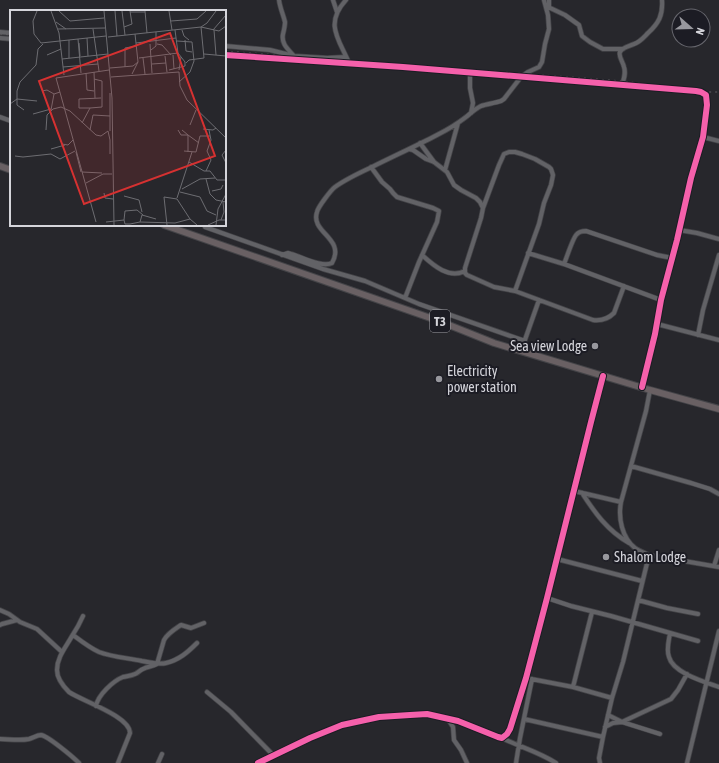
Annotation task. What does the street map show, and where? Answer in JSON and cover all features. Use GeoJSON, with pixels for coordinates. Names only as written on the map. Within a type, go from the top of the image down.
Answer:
{"type":"FeatureCollection","features":[{"type":"Feature","properties":{"kind":"highway"},"geometry":{"type":"LineString","coordinates":[[0,166],[10,170]]}},
{"type":"Feature","properties":{"kind":"highway","name":"T3"},"geometry":{"type":"LineString","coordinates":[[167,226],[439,321],[494,343],[642,388],[719,409]]}},
{"type":"Feature","properties":{"kind":"street"},"geometry":{"type":"LineString","coordinates":[[278,0],[285,24],[282,39],[294,56]]}},
{"type":"Feature","properties":{"kind":"street"},"geometry":{"type":"LineString","coordinates":[[333,0],[337,12]]}},
{"type":"Feature","properties":{"kind":"street"},"geometry":{"type":"LineString","coordinates":[[346,0],[337,12],[334,28],[349,64]]}},
{"type":"Feature","properties":{"kind":"street"},"geometry":{"type":"LineString","coordinates":[[544,0],[548,7],[565,15],[579,25],[582,36],[586,40],[600,47],[610,49],[623,49],[640,41],[660,20],[662,0]]}},
{"type":"Feature","properties":{"kind":"street"},"geometry":{"type":"LineString","coordinates":[[282,255],[288,253],[326,265],[332,263],[335,255],[335,248],[316,219],[317,212],[333,189],[371,167],[444,131],[480,106],[501,101],[521,77],[539,67],[542,62],[549,29],[549,0]]}},
{"type":"Feature","properties":{"kind":"street"},"geometry":{"type":"LineString","coordinates":[[0,32],[10,33]]}},
{"type":"Feature","properties":{"kind":"street"},"geometry":{"type":"LineString","coordinates":[[0,38],[10,39]]}},
{"type":"Feature","properties":{"kind":"street"},"geometry":{"type":"LineString","coordinates":[[226,46],[270,50],[294,56],[346,57]]}},
{"type":"Feature","properties":{"kind":"street"},"geometry":{"type":"LineString","coordinates":[[610,49],[620,56],[625,69],[622,85]]}},
{"type":"Feature","properties":{"kind":"street"},"geometry":{"type":"LineString","coordinates":[[620,56],[620,52],[623,49]]}},
{"type":"Feature","properties":{"kind":"street"},"geometry":{"type":"LineString","coordinates":[[226,55],[349,64],[403,66],[701,92],[706,95],[707,105],[702,137],[661,300],[642,388]]}},
{"type":"Feature","properties":{"kind":"street"},"geometry":{"type":"LineString","coordinates":[[470,72],[470,88],[473,103],[470,113]]}},
{"type":"Feature","properties":{"kind":"street"},"geometry":{"type":"LineString","coordinates":[[0,117],[10,121]]}},
{"type":"Feature","properties":{"kind":"street"},"geometry":{"type":"LineString","coordinates":[[445,170],[458,122]]}},
{"type":"Feature","properties":{"kind":"street"},"geometry":{"type":"LineString","coordinates":[[702,137],[719,141]]}},
{"type":"Feature","properties":{"kind":"street"},"geometry":{"type":"LineString","coordinates":[[420,143],[434,162]]}},
{"type":"Feature","properties":{"kind":"street"},"geometry":{"type":"LineString","coordinates":[[409,149],[434,162],[445,170],[454,185],[476,198],[483,208]]}},
{"type":"Feature","properties":{"kind":"street"},"geometry":{"type":"LineString","coordinates":[[422,255],[432,264],[449,273],[460,274],[465,271],[483,208],[504,154],[509,152],[522,154],[549,167],[552,172],[552,180],[539,224],[515,291]]}},
{"type":"Feature","properties":{"kind":"street"},"geometry":{"type":"LineString","coordinates":[[371,167],[382,182],[397,197],[428,206],[438,210],[439,212],[436,227],[422,255],[405,298]]}},
{"type":"Feature","properties":{"kind":"street"},"geometry":{"type":"LineString","coordinates":[[205,227],[282,255],[365,282],[525,341]]}},
{"type":"Feature","properties":{"kind":"street"},"geometry":{"type":"LineString","coordinates":[[679,230],[719,239]]}},
{"type":"Feature","properties":{"kind":"street"},"geometry":{"type":"LineString","coordinates":[[564,264],[575,236],[582,231],[586,231],[657,255],[672,258]]}},
{"type":"Feature","properties":{"kind":"street"},"geometry":{"type":"LineString","coordinates":[[528,253],[564,264],[661,300]]}},
{"type":"Feature","properties":{"kind":"street"},"geometry":{"type":"LineString","coordinates":[[698,335],[703,310],[719,255]]}},
{"type":"Feature","properties":{"kind":"street"},"geometry":{"type":"LineString","coordinates":[[465,271],[466,275],[494,287],[515,291],[593,320],[602,320],[614,313],[624,286]]}},
{"type":"Feature","properties":{"kind":"street"},"geometry":{"type":"LineString","coordinates":[[521,351],[539,300]]}},
{"type":"Feature","properties":{"kind":"street"},"geometry":{"type":"LineString","coordinates":[[657,324],[719,340]]}},
{"type":"Feature","properties":{"kind":"street"},"geometry":{"type":"LineString","coordinates":[[502,738],[510,729],[526,678],[603,376]]}},
{"type":"Feature","properties":{"kind":"street"},"geometry":{"type":"LineString","coordinates":[[630,544],[622,526],[619,510],[646,411],[650,390]]}},
{"type":"Feature","properties":{"kind":"street"},"geometry":{"type":"LineString","coordinates":[[631,466],[710,489],[719,494]]}},
{"type":"Feature","properties":{"kind":"street"},"geometry":{"type":"LineString","coordinates":[[574,491],[621,502]]}},
{"type":"Feature","properties":{"kind":"street"},"geometry":{"type":"LineString","coordinates":[[582,493],[593,510],[607,526],[636,549],[649,555],[717,566],[719,550]]}},
{"type":"Feature","properties":{"kind":"street"},"geometry":{"type":"LineString","coordinates":[[600,763],[599,758],[605,727],[623,662],[649,555]]}},
{"type":"Feature","properties":{"kind":"street"},"geometry":{"type":"LineString","coordinates":[[557,559],[642,581]]}},
{"type":"Feature","properties":{"kind":"street"},"geometry":{"type":"LineString","coordinates":[[547,598],[592,612],[670,632],[698,642]]}},
{"type":"Feature","properties":{"kind":"street"},"geometry":{"type":"LineString","coordinates":[[638,600],[667,608],[698,614]]}},
{"type":"Feature","properties":{"kind":"street"},"geometry":{"type":"LineString","coordinates":[[0,610],[40,631],[62,652]]}},
{"type":"Feature","properties":{"kind":"street"},"geometry":{"type":"LineString","coordinates":[[573,687],[592,612]]}},
{"type":"Feature","properties":{"kind":"street"},"geometry":{"type":"LineString","coordinates":[[83,616],[62,652],[57,670],[65,688],[74,695],[121,720],[131,730],[118,763]]}},
{"type":"Feature","properties":{"kind":"street"},"geometry":{"type":"LineString","coordinates":[[0,625],[17,620]]}},
{"type":"Feature","properties":{"kind":"street"},"geometry":{"type":"LineString","coordinates":[[96,706],[99,697],[114,683],[124,677],[134,675],[144,668],[152,667],[158,664],[166,636],[181,625],[192,628],[204,623]]}},
{"type":"Feature","properties":{"kind":"street"},"geometry":{"type":"LineString","coordinates":[[687,763],[719,631]]}},
{"type":"Feature","properties":{"kind":"street"},"geometry":{"type":"LineString","coordinates":[[670,632],[668,648],[669,658],[673,664],[679,670],[706,683],[719,687]]}},
{"type":"Feature","properties":{"kind":"street"},"geometry":{"type":"LineString","coordinates":[[73,635],[95,650],[109,655],[158,664],[165,664],[176,660],[188,652],[197,643]]}},
{"type":"Feature","properties":{"kind":"street"},"geometry":{"type":"LineString","coordinates":[[605,727],[613,723],[622,722],[671,699],[687,674]]}},
{"type":"Feature","properties":{"kind":"street"},"geometry":{"type":"LineString","coordinates":[[526,678],[573,687],[612,698]]}},
{"type":"Feature","properties":{"kind":"street"},"geometry":{"type":"LineString","coordinates":[[516,763],[518,746],[532,679]]}},
{"type":"Feature","properties":{"kind":"street"},"geometry":{"type":"LineString","coordinates":[[207,692],[231,712],[274,755]]}},
{"type":"Feature","properties":{"kind":"street"},"geometry":{"type":"LineString","coordinates":[[258,763],[310,738],[342,725],[379,717],[410,714],[427,714],[458,721],[536,752],[556,763]]}},
{"type":"Feature","properties":{"kind":"street"},"geometry":{"type":"LineString","coordinates":[[608,716],[660,734]]}},
{"type":"Feature","properties":{"kind":"street"},"geometry":{"type":"LineString","coordinates":[[448,719],[453,727],[454,740],[467,763]]}},
{"type":"Feature","properties":{"kind":"street"},"geometry":{"type":"LineString","coordinates":[[524,719],[603,737]]}},
{"type":"Feature","properties":{"kind":"street"},"geometry":{"type":"LineString","coordinates":[[0,739],[29,739],[42,736],[63,749],[79,763]]}},
{"type":"Feature","properties":{"kind":"street"},"geometry":{"type":"LineString","coordinates":[[158,763],[162,754]]}},
{"type":"Feature","properties":{"kind":"railway"},"geometry":{"type":"LineString","coordinates":[[0,34],[10,35]]}},
{"type":"Feature","properties":{"kind":"railway"},"geometry":{"type":"LineString","coordinates":[[226,51],[623,81],[706,92],[719,92]]}},
{"type":"Feature","properties":{"kind":"cycle path"},"geometry":{"type":"LineString","coordinates":[[226,55],[403,67],[696,91],[706,95],[707,105],[703,137],[691,178],[677,240],[661,300],[655,334],[642,387]]}},
{"type":"Feature","properties":{"kind":"cycle path"},"geometry":{"type":"LineString","coordinates":[[258,763],[310,738],[342,725],[379,717],[427,714],[458,721],[498,737],[502,738],[507,734],[510,729],[526,678],[603,376]]}},
{"type":"Feature","properties":{"kind":"place","name":"Sea view Lodge"},"geometry":{"type":"Point","coordinates":[595,346]}},
{"type":"Feature","properties":{"kind":"place","name":"Electricity power station"},"geometry":{"type":"Point","coordinates":[439,379]}},
{"type":"Feature","properties":{"kind":"place","name":"Shalom Lodge"},"geometry":{"type":"Point","coordinates":[606,557]}}]}
